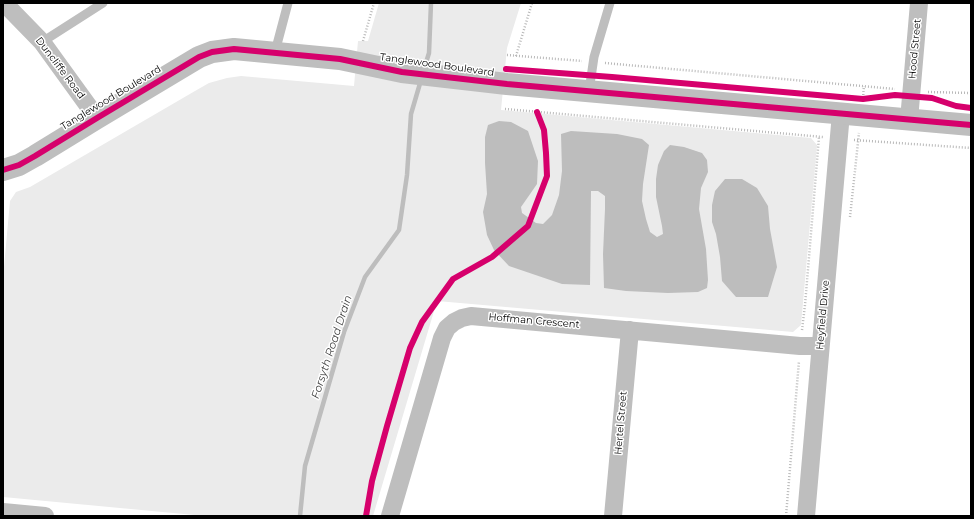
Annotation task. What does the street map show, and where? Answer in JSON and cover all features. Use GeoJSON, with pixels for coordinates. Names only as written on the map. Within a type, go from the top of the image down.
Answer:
{"type":"FeatureCollection","features":[{"type":"Feature","properties":{"kind":"street","name":"Duncliffe Road"},"geometry":{"type":"LineString","coordinates":[[4,3],[42,42],[97,118]]}},
{"type":"Feature","properties":{"kind":"street","name":"Hood Street"},"geometry":{"type":"LineString","coordinates":[[909,120],[919,3]]}},
{"type":"Feature","properties":{"kind":"street","name":"Tanglewood Boulevard"},"geometry":{"type":"LineString","coordinates":[[3,170],[19,165],[35,156],[199,57],[212,52],[234,49],[340,59],[402,72],[506,84],[589,91],[857,105],[909,120],[971,125]]}},
{"type":"Feature","properties":{"kind":"street","name":"Heyfield Drive"},"geometry":{"type":"LineString","coordinates":[[806,516],[838,138],[857,105]]}},
{"type":"Feature","properties":{"kind":"street","name":"Hoffman Crescent"},"geometry":{"type":"LineString","coordinates":[[390,516],[442,338],[447,328],[462,318],[471,316],[800,346],[820,346]]}},
{"type":"Feature","properties":{"kind":"street","name":"Hertel Street"},"geometry":{"type":"LineString","coordinates":[[613,516],[630,330]]}},
{"type":"Feature","properties":{"kind":"street"},"geometry":{"type":"LineString","coordinates":[[3,512],[45,516]]}},
{"type":"Feature","properties":{"kind":"lane"},"geometry":{"type":"LineString","coordinates":[[42,42],[103,3]]}},
{"type":"Feature","properties":{"kind":"lane"},"geometry":{"type":"LineString","coordinates":[[275,52],[288,3]]}},
{"type":"Feature","properties":{"kind":"lane"},"geometry":{"type":"LineString","coordinates":[[589,91],[594,57],[610,3]]}},
{"type":"Feature","properties":{"kind":"path"},"geometry":{"type":"LineString","coordinates":[[363,41],[374,3]]}},
{"type":"Feature","properties":{"kind":"path"},"geometry":{"type":"LineString","coordinates":[[516,56],[532,3]]}},
{"type":"Feature","properties":{"kind":"path"},"geometry":{"type":"LineString","coordinates":[[507,55],[864,86],[932,98]]}},
{"type":"Feature","properties":{"kind":"path"},"geometry":{"type":"LineString","coordinates":[[850,220],[857,140],[857,105],[864,86]]}},
{"type":"Feature","properties":{"kind":"path"},"geometry":{"type":"LineString","coordinates":[[891,95],[971,93]]}},
{"type":"Feature","properties":{"kind":"path"},"geometry":{"type":"LineString","coordinates":[[505,109],[538,115],[971,148]]}},
{"type":"Feature","properties":{"kind":"path"},"geometry":{"type":"LineString","coordinates":[[786,516],[819,137]]}},
{"type":"Feature","properties":{"kind":"shaded area"},"geometry":{"type":"Polygon","coordinates":[[[379,3],[521,3],[507,48],[501,110],[811,138],[817,145],[801,325],[793,332],[437,301],[373,516],[205,516],[3,497],[3,278],[10,201],[16,192],[30,187],[209,83],[241,76],[354,86],[358,41],[368,41],[379,3]]]}},
{"type":"Feature","properties":{"kind":"shaded area"},"geometry":{"type":"Polygon","coordinates":[[[499,121],[511,122],[528,131],[538,161],[537,184],[521,207],[522,213],[536,223],[543,224],[552,215],[559,195],[562,171],[561,134],[571,131],[617,134],[642,139],[649,145],[642,201],[650,232],[657,237],[663,234],[656,197],[656,179],[658,165],[664,151],[670,145],[684,147],[702,153],[707,160],[708,172],[701,188],[699,209],[706,249],[708,280],[707,288],[698,292],[668,293],[626,291],[604,288],[603,254],[605,196],[598,191],[591,191],[590,285],[562,284],[509,266],[494,250],[487,235],[483,212],[487,194],[485,137],[488,125],[499,121]]]}},
{"type":"Feature","properties":{"kind":"shaded area"},"geometry":{"type":"Polygon","coordinates":[[[725,179],[742,179],[757,188],[768,206],[770,229],[777,267],[768,297],[736,297],[722,281],[720,257],[716,234],[712,222],[712,205],[715,191],[725,179]]]}},
{"type":"Feature","properties":{"kind":"waterway","name":"Forsyth Road Drain"},"geometry":{"type":"LineString","coordinates":[[424,69],[429,53],[431,3]]}},
{"type":"Feature","properties":{"kind":"waterway","name":"Forsyth Road Drain"},"geometry":{"type":"LineString","coordinates":[[300,516],[305,466],[344,332],[365,277],[399,230],[407,175],[411,114],[421,80]]}},
{"type":"Feature","properties":{"kind":"cycle path"},"geometry":{"type":"LineString","coordinates":[[3,170],[19,165],[35,156],[199,57],[212,52],[234,49],[340,59],[402,72],[507,84],[971,125]]}},
{"type":"Feature","properties":{"kind":"cycle path"},"geometry":{"type":"LineString","coordinates":[[506,69],[863,99],[895,95],[932,98],[956,106],[971,108]]}},
{"type":"Feature","properties":{"kind":"cycle path"},"geometry":{"type":"LineString","coordinates":[[366,516],[372,481],[387,426],[410,348],[422,322],[453,279],[492,257],[528,226],[547,176],[544,130],[537,112]]}}]}
